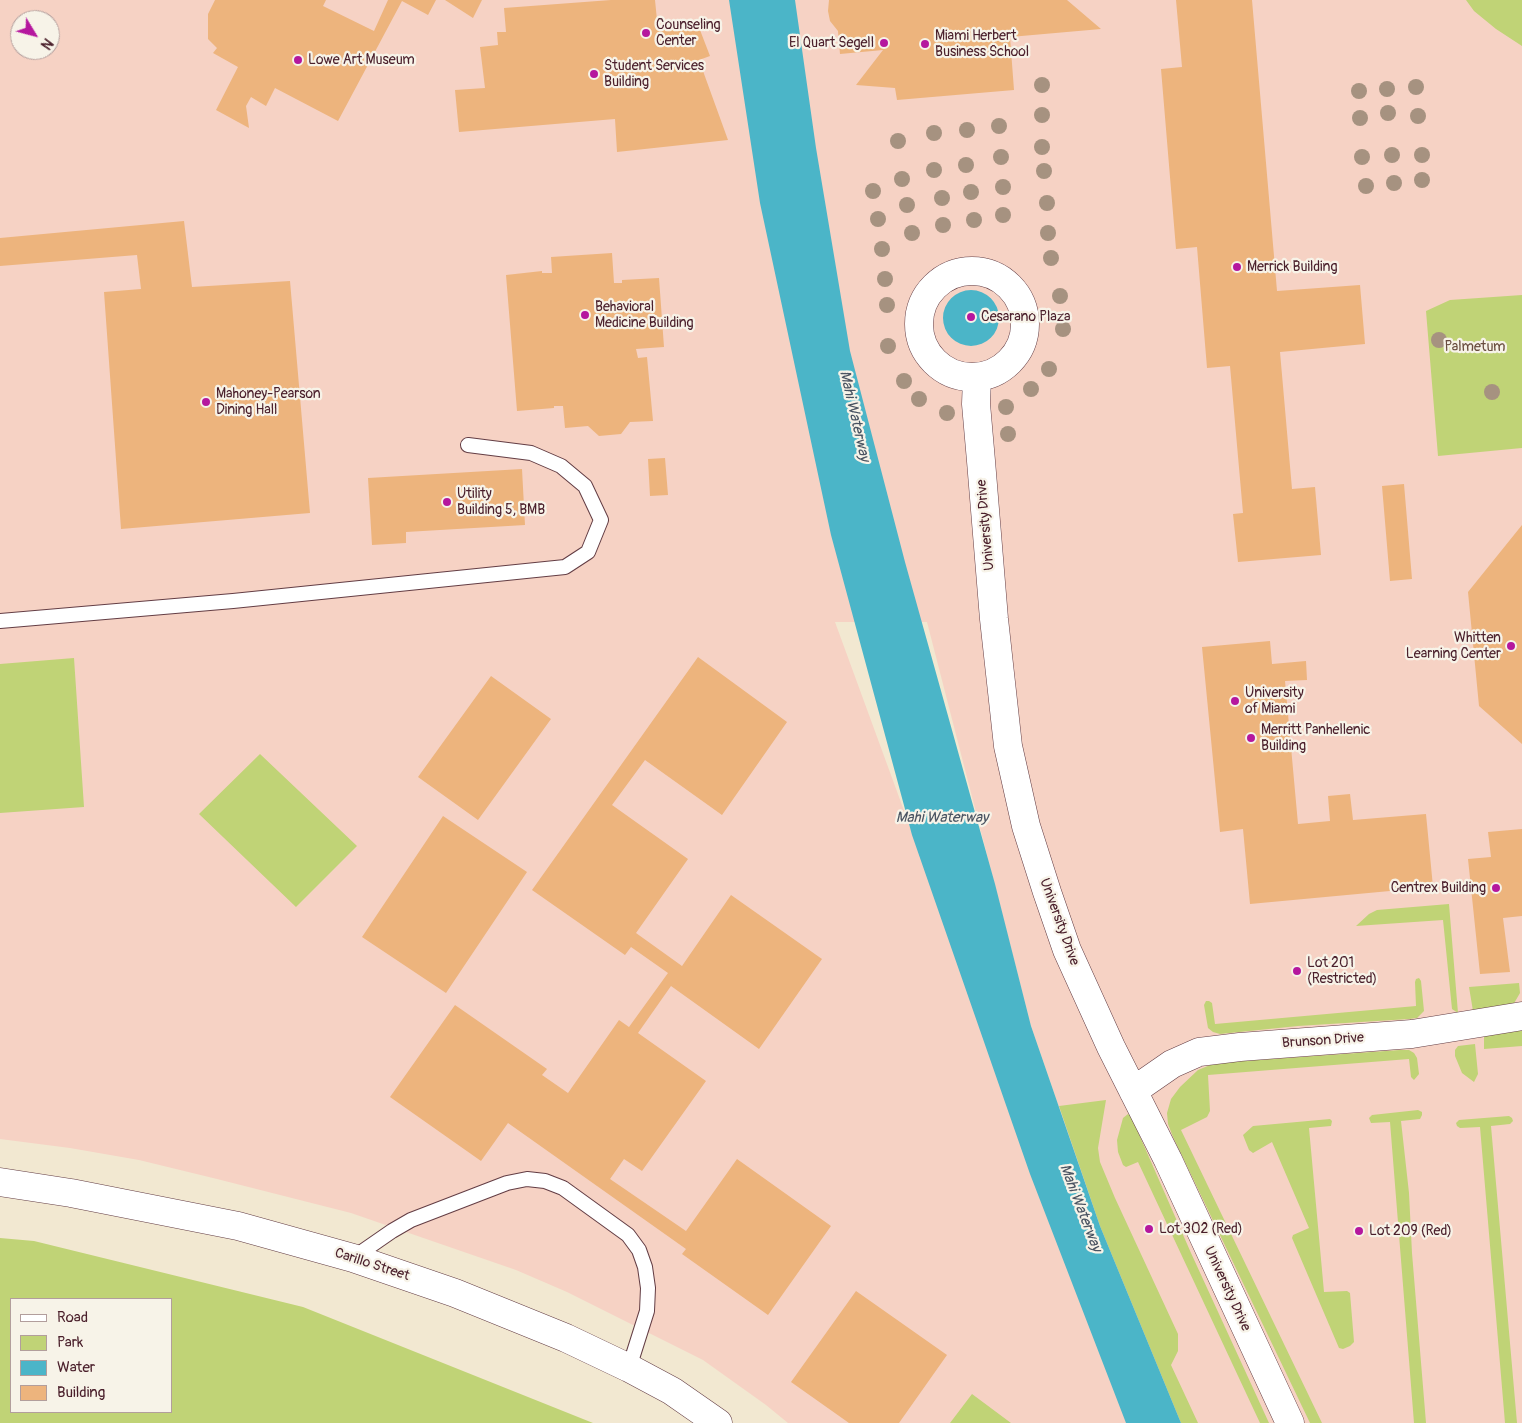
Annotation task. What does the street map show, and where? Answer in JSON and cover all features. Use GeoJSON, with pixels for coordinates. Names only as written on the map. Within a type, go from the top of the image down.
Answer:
{"type":"FeatureCollection","features":[{"type":"Feature","properties":{"kind":"street","name":"University Drive"},"geometry":{"type":"LineString","coordinates":[[977,378],[976,404],[993,609],[1008,746],[1026,826],[1058,925],[1107,1039],[1168,1160],[1290,1423]]}},
{"type":"Feature","properties":{"kind":"street","name":"Brunson Drive"},"geometry":{"type":"LineString","coordinates":[[1133,1091],[1172,1064],[1199,1052],[1240,1047],[1412,1034],[1522,1016]]}},
{"type":"Feature","properties":{"kind":"street","name":"Carillo Street"},"geometry":{"type":"LineString","coordinates":[[0,1182],[71,1192],[229,1224],[353,1258],[455,1293],[566,1338],[630,1368],[672,1391],[718,1423]]}},
{"type":"Feature","properties":{"kind":"lane"},"geometry":{"type":"LineString","coordinates":[[0,621],[234,601],[565,567],[588,552],[601,520],[586,486],[560,466],[531,454],[468,445]]}},
{"type":"Feature","properties":{"kind":"lane"},"geometry":{"type":"LineString","coordinates":[[353,1258],[411,1220],[507,1183],[527,1179],[546,1181],[562,1188],[628,1235],[639,1250],[645,1268],[648,1288],[647,1311],[630,1368]]}},
{"type":"Feature","properties":{"kind":"shaded area","name":"University of Miami"},"geometry":{"type":"Polygon","coordinates":[[[0,0],[1522,0],[1522,1423],[1181,1423],[1100,1226],[1031,1026],[927,622],[835,622],[1128,1423],[788,1423],[703,1360],[567,1292],[516,1270],[351,1213],[139,1160],[70,1148],[0,1139],[0,0]]]}},
{"type":"Feature","properties":{"kind":"green space"},"geometry":{"type":"Polygon","coordinates":[[[1466,0],[1522,0],[1522,46],[1496,29],[1474,11],[1466,0]]]}},
{"type":"Feature","properties":{"kind":"green space","name":"Palmetum"},"geometry":{"type":"Polygon","coordinates":[[[1522,295],[1522,448],[1438,456],[1426,311],[1450,300],[1522,295]]]}},
{"type":"Feature","properties":{"kind":"green space"},"geometry":{"type":"Polygon","coordinates":[[[74,658],[84,807],[0,813],[0,664],[74,658]]]}},
{"type":"Feature","properties":{"kind":"green space"},"geometry":{"type":"Polygon","coordinates":[[[260,754],[357,846],[296,907],[199,814],[260,754]]]}},
{"type":"Feature","properties":{"kind":"green space"},"geometry":{"type":"Polygon","coordinates":[[[1449,904],[1458,1013],[1452,1009],[1443,920],[1356,926],[1369,914],[1377,910],[1449,904]]]}},
{"type":"Feature","properties":{"kind":"green space"},"geometry":{"type":"Polygon","coordinates":[[[1419,978],[1421,981],[1424,1011],[1417,1018],[1298,1026],[1220,1034],[1208,1028],[1204,1005],[1206,1001],[1212,1003],[1215,1024],[1416,1006],[1415,982],[1419,978]]]}},
{"type":"Feature","properties":{"kind":"green space"},"geometry":{"type":"Polygon","coordinates":[[[1519,983],[1520,993],[1513,1005],[1473,1011],[1469,987],[1519,983]]]}},
{"type":"Feature","properties":{"kind":"green space"},"geometry":{"type":"Polygon","coordinates":[[[1522,1026],[1522,1046],[1484,1049],[1484,1036],[1488,1032],[1522,1026]]]}},
{"type":"Feature","properties":{"kind":"green space"},"geometry":{"type":"Polygon","coordinates":[[[1475,1044],[1478,1074],[1474,1082],[1462,1073],[1455,1056],[1455,1050],[1458,1046],[1475,1044]]]}},
{"type":"Feature","properties":{"kind":"green space"},"geometry":{"type":"Polygon","coordinates":[[[1409,1050],[1417,1058],[1419,1074],[1414,1080],[1411,1077],[1409,1059],[1208,1075],[1210,1111],[1207,1117],[1181,1130],[1322,1423],[1310,1423],[1173,1137],[1168,1124],[1167,1113],[1171,1099],[1180,1087],[1198,1070],[1215,1063],[1409,1050]]]}},
{"type":"Feature","properties":{"kind":"green space"},"geometry":{"type":"Polygon","coordinates":[[[1106,1100],[1098,1148],[1100,1162],[1178,1334],[1178,1351],[1171,1365],[1198,1423],[1181,1423],[1100,1226],[1059,1106],[1106,1100]]]}},
{"type":"Feature","properties":{"kind":"green space"},"geometry":{"type":"Polygon","coordinates":[[[1418,1110],[1422,1112],[1420,1119],[1401,1121],[1409,1193],[1426,1423],[1414,1423],[1390,1122],[1371,1123],[1369,1118],[1372,1115],[1418,1110]]]}},
{"type":"Feature","properties":{"kind":"green space"},"geometry":{"type":"Polygon","coordinates":[[[1128,1114],[1131,1116],[1269,1423],[1260,1423],[1138,1162],[1126,1167],[1123,1165],[1118,1152],[1117,1140],[1123,1118],[1128,1114]]]}},
{"type":"Feature","properties":{"kind":"green space"},"geometry":{"type":"Polygon","coordinates":[[[1509,1116],[1513,1121],[1510,1124],[1491,1126],[1517,1423],[1505,1423],[1480,1127],[1460,1128],[1456,1123],[1459,1120],[1509,1116]]]}},
{"type":"Feature","properties":{"kind":"green space"},"geometry":{"type":"Polygon","coordinates":[[[1330,1119],[1332,1121],[1331,1126],[1309,1128],[1324,1292],[1347,1291],[1350,1293],[1354,1342],[1343,1349],[1339,1348],[1292,1238],[1293,1235],[1309,1228],[1272,1142],[1253,1153],[1249,1150],[1243,1135],[1253,1126],[1330,1119]]]}},
{"type":"Feature","properties":{"kind":"green space"},"geometry":{"type":"Polygon","coordinates":[[[0,1238],[34,1241],[303,1307],[593,1423],[0,1423],[0,1238]]]}},
{"type":"Feature","properties":{"kind":"green space"},"geometry":{"type":"Polygon","coordinates":[[[972,1394],[1011,1423],[950,1423],[972,1394]]]}},
{"type":"Feature","properties":{"kind":"water","name":"Mahi Waterway"},"geometry":{"type":"Polygon","coordinates":[[[729,0],[795,0],[816,148],[850,351],[905,562],[995,884],[1031,1026],[1100,1226],[1181,1423],[1126,1423],[1030,1174],[912,835],[831,535],[760,203],[729,0]]]}},
{"type":"Feature","properties":{"kind":"water"},"geometry":{"type":"Polygon","coordinates":[[[966,290],[976,290],[991,298],[997,307],[999,318],[997,329],[991,338],[976,346],[966,346],[955,341],[948,334],[943,323],[943,313],[948,302],[955,295],[966,290]]]}},
{"type":"Feature","properties":{"kind":"building","name":"Lowe Art Museum"},"geometry":{"type":"Polygon","coordinates":[[[215,0],[326,0],[323,6],[374,31],[388,0],[436,0],[428,15],[402,1],[338,121],[275,88],[266,106],[251,97],[246,106],[249,128],[216,110],[238,67],[213,53],[217,48],[208,39],[208,14],[215,0]]]}},
{"type":"Feature","properties":{"kind":"building"},"geometry":{"type":"Polygon","coordinates":[[[445,0],[482,0],[473,18],[445,0]]]}},
{"type":"Feature","properties":{"kind":"building","name":"Student Services Building"},"geometry":{"type":"Polygon","coordinates":[[[611,0],[655,0],[658,30],[683,19],[694,31],[700,30],[710,56],[699,60],[728,140],[617,152],[615,119],[459,132],[455,90],[485,88],[480,47],[498,45],[497,32],[506,32],[504,8],[611,0]]]}},
{"type":"Feature","properties":{"kind":"building","name":"Miami Herbert Business School"},"geometry":{"type":"Polygon","coordinates":[[[829,0],[1067,0],[1101,29],[1010,37],[1014,90],[897,100],[895,88],[856,85],[883,50],[840,54],[838,31],[830,21],[828,11],[829,0]]]}},
{"type":"Feature","properties":{"kind":"building","name":"Merrick Building"},"geometry":{"type":"Polygon","coordinates":[[[1176,0],[1252,0],[1277,291],[1360,285],[1365,344],[1280,352],[1292,489],[1315,487],[1321,555],[1238,562],[1233,514],[1243,513],[1230,366],[1207,368],[1197,247],[1176,249],[1161,69],[1182,67],[1176,0]]]}},
{"type":"Feature","properties":{"kind":"building","name":"Mahoney-Pearson Dining Hall"},"geometry":{"type":"Polygon","coordinates":[[[184,221],[192,287],[290,281],[310,513],[121,529],[104,292],[141,289],[137,255],[0,266],[0,238],[184,221]]]}},
{"type":"Feature","properties":{"kind":"building","name":"Behavioral Medicine Building"},"geometry":{"type":"Polygon","coordinates":[[[612,253],[614,283],[622,283],[622,280],[659,278],[664,347],[636,349],[638,358],[647,357],[653,421],[630,422],[621,434],[599,436],[588,426],[565,428],[563,406],[517,411],[506,275],[542,271],[542,273],[552,273],[551,257],[612,253]]]}},
{"type":"Feature","properties":{"kind":"building"},"geometry":{"type":"Polygon","coordinates":[[[665,458],[668,495],[650,496],[648,459],[665,458]]]}},
{"type":"Feature","properties":{"kind":"building","name":"Utility Building 5, BMB"},"geometry":{"type":"Polygon","coordinates":[[[522,469],[525,525],[406,532],[406,543],[372,545],[368,478],[522,469]]]}},
{"type":"Feature","properties":{"kind":"building"},"geometry":{"type":"Polygon","coordinates":[[[1404,484],[1412,579],[1390,581],[1382,486],[1404,484]]]}},
{"type":"Feature","properties":{"kind":"building"},"geometry":{"type":"Polygon","coordinates":[[[1522,525],[1522,744],[1479,706],[1468,592],[1522,525]]]}},
{"type":"Feature","properties":{"kind":"building","name":"Merritt Panhellenic Building"},"geometry":{"type":"Polygon","coordinates":[[[1270,641],[1272,664],[1306,661],[1307,680],[1285,681],[1298,824],[1330,821],[1328,796],[1350,794],[1353,820],[1426,814],[1433,887],[1250,904],[1243,829],[1220,832],[1202,647],[1270,641]]]}},
{"type":"Feature","properties":{"kind":"building"},"geometry":{"type":"Polygon","coordinates":[[[698,657],[787,722],[722,815],[645,760],[612,805],[688,859],[636,933],[682,966],[731,895],[822,959],[759,1049],[671,986],[638,1033],[706,1081],[642,1171],[624,1159],[610,1179],[686,1231],[737,1159],[831,1226],[768,1315],[682,1254],[686,1249],[508,1123],[481,1161],[390,1097],[455,1005],[547,1069],[542,1075],[568,1093],[619,1020],[629,1027],[668,973],[631,947],[625,955],[532,890],[698,657]]]}},
{"type":"Feature","properties":{"kind":"building"},"geometry":{"type":"Polygon","coordinates":[[[491,676],[551,719],[478,820],[418,777],[491,676]]]}},
{"type":"Feature","properties":{"kind":"building"},"geometry":{"type":"Polygon","coordinates":[[[443,816],[527,872],[446,993],[362,937],[443,816]]]}},
{"type":"Feature","properties":{"kind":"building","name":"Centrex Building"},"geometry":{"type":"Polygon","coordinates":[[[1522,829],[1522,916],[1503,918],[1510,972],[1480,974],[1468,859],[1491,857],[1488,832],[1522,829]]]}},
{"type":"Feature","properties":{"kind":"building"},"geometry":{"type":"Polygon","coordinates":[[[856,1291],[947,1355],[899,1423],[849,1423],[791,1382],[856,1291]]]}},
{"type":"Feature","properties":{"kind":"place","name":"Counseling Center"},"geometry":{"type":"Point","coordinates":[646,33]}},
{"type":"Feature","properties":{"kind":"place","name":"El Quart Segell"},"geometry":{"type":"Point","coordinates":[884,43]}},
{"type":"Feature","properties":{"kind":"place","name":"Miami Herbert Business School"},"geometry":{"type":"Point","coordinates":[925,44]}},
{"type":"Feature","properties":{"kind":"place","name":"Lowe Art Museum"},"geometry":{"type":"Point","coordinates":[298,60]}},
{"type":"Feature","properties":{"kind":"place","name":"Student Services Building"},"geometry":{"type":"Point","coordinates":[594,74]}},
{"type":"Feature","properties":{"kind":"place","name":"Merrick Building"},"geometry":{"type":"Point","coordinates":[1237,267]}},
{"type":"Feature","properties":{"kind":"place","name":"Behavioral Medicine Building"},"geometry":{"type":"Point","coordinates":[585,315]}},
{"type":"Feature","properties":{"kind":"place","name":"Cesarano Plaza"},"geometry":{"type":"Point","coordinates":[971,317]}},
{"type":"Feature","properties":{"kind":"place","name":"Mahoney-Pearson Dining Hall"},"geometry":{"type":"Point","coordinates":[206,402]}},
{"type":"Feature","properties":{"kind":"place","name":"Utility Building 5, BMB"},"geometry":{"type":"Point","coordinates":[447,502]}},
{"type":"Feature","properties":{"kind":"place","name":"Whitten Learning Center"},"geometry":{"type":"Point","coordinates":[1511,646]}},
{"type":"Feature","properties":{"kind":"place","name":"University of Miami"},"geometry":{"type":"Point","coordinates":[1235,701]}},
{"type":"Feature","properties":{"kind":"place","name":"Merritt Panhellenic Building"},"geometry":{"type":"Point","coordinates":[1251,738]}},
{"type":"Feature","properties":{"kind":"place","name":"Centrex Building"},"geometry":{"type":"Point","coordinates":[1496,888]}},
{"type":"Feature","properties":{"kind":"place","name":"Lot 201 (Restricted)"},"geometry":{"type":"Point","coordinates":[1297,971]}},
{"type":"Feature","properties":{"kind":"place","name":"Lot 302 (Red)"},"geometry":{"type":"Point","coordinates":[1149,1229]}},
{"type":"Feature","properties":{"kind":"place","name":"Lot 209 (Red)"},"geometry":{"type":"Point","coordinates":[1359,1231]}}]}
